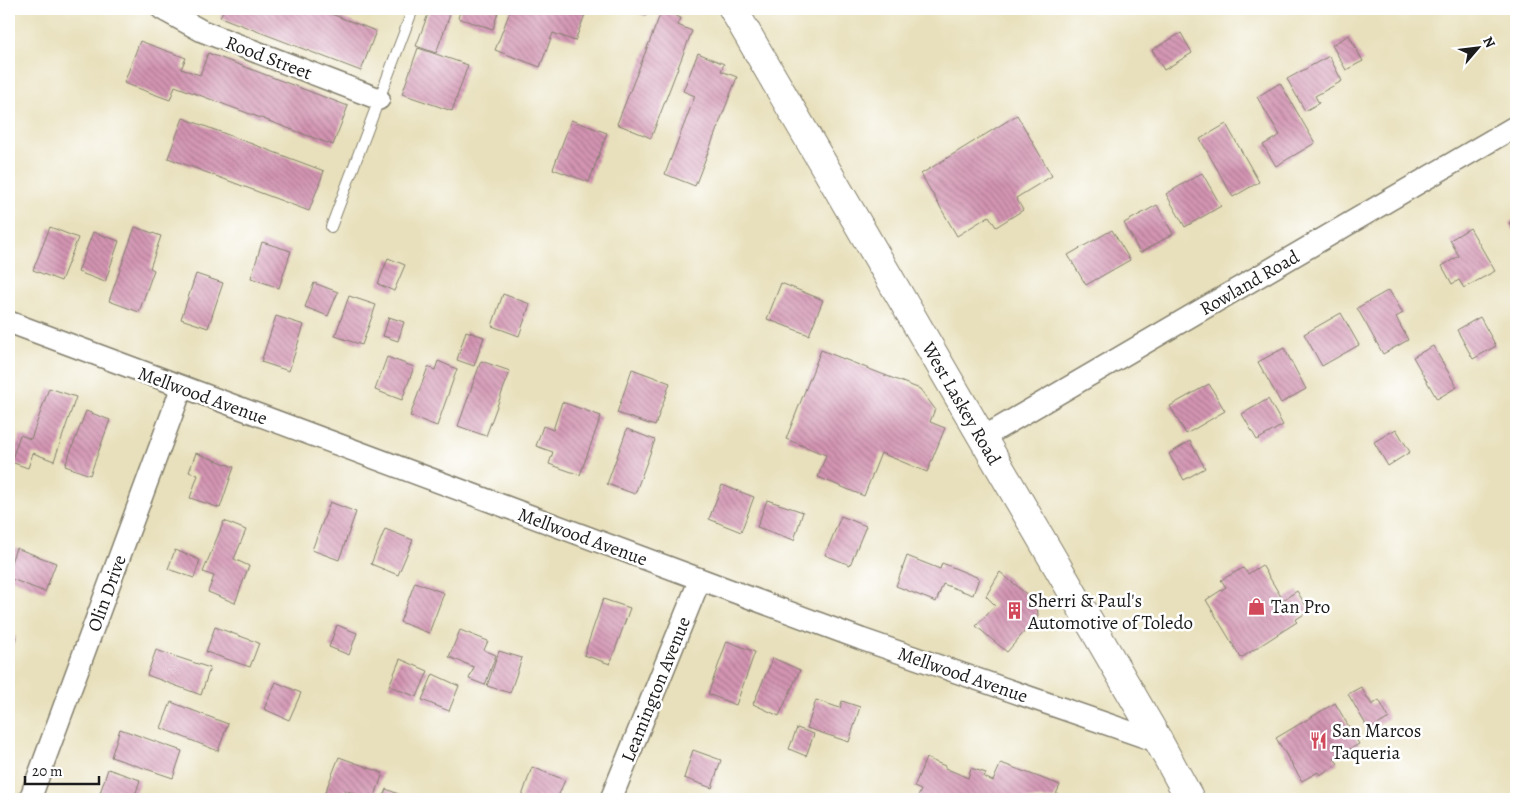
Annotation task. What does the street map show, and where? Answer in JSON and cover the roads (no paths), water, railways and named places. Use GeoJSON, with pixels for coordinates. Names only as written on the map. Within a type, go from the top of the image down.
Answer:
{"type":"FeatureCollection","features":[{"type":"Feature","properties":{"kind":"main road","name":"West Laskey Road"},"geometry":{"type":"LineString","coordinates":[[732,9],[1160,742],[1190,799]]}},
{"type":"Feature","properties":{"kind":"street","name":"Rood Street"},"geometry":{"type":"LineString","coordinates":[[162,9],[202,31],[379,99]]}},
{"type":"Feature","properties":{"kind":"street","name":"Rowland Road"},"geometry":{"type":"LineString","coordinates":[[982,438],[1516,126]]}},
{"type":"Feature","properties":{"kind":"street","name":"Mellwood Avenue"},"geometry":{"type":"LineString","coordinates":[[9,322],[861,639],[1160,742]]}},
{"type":"Feature","properties":{"kind":"street","name":"Olin Drive"},"geometry":{"type":"LineString","coordinates":[[30,799],[182,387]]}},
{"type":"Feature","properties":{"kind":"street","name":"Leamington Avenue"},"geometry":{"type":"LineString","coordinates":[[611,799],[700,579]]}},
{"type":"Feature","properties":{"kind":"lane"},"geometry":{"type":"LineString","coordinates":[[331,227],[413,9]]}},
{"type":"Feature","properties":{"kind":"place","name":"Tan Pro"},"geometry":{"type":"Point","coordinates":[1257,606]}},
{"type":"Feature","properties":{"kind":"place","name":"Sherri & Paul's Automotive of Toledo"},"geometry":{"type":"Point","coordinates":[1014,611]}},
{"type":"Feature","properties":{"kind":"place","name":"San Marcos Taqueria"},"geometry":{"type":"Point","coordinates":[1318,741]}}]}
